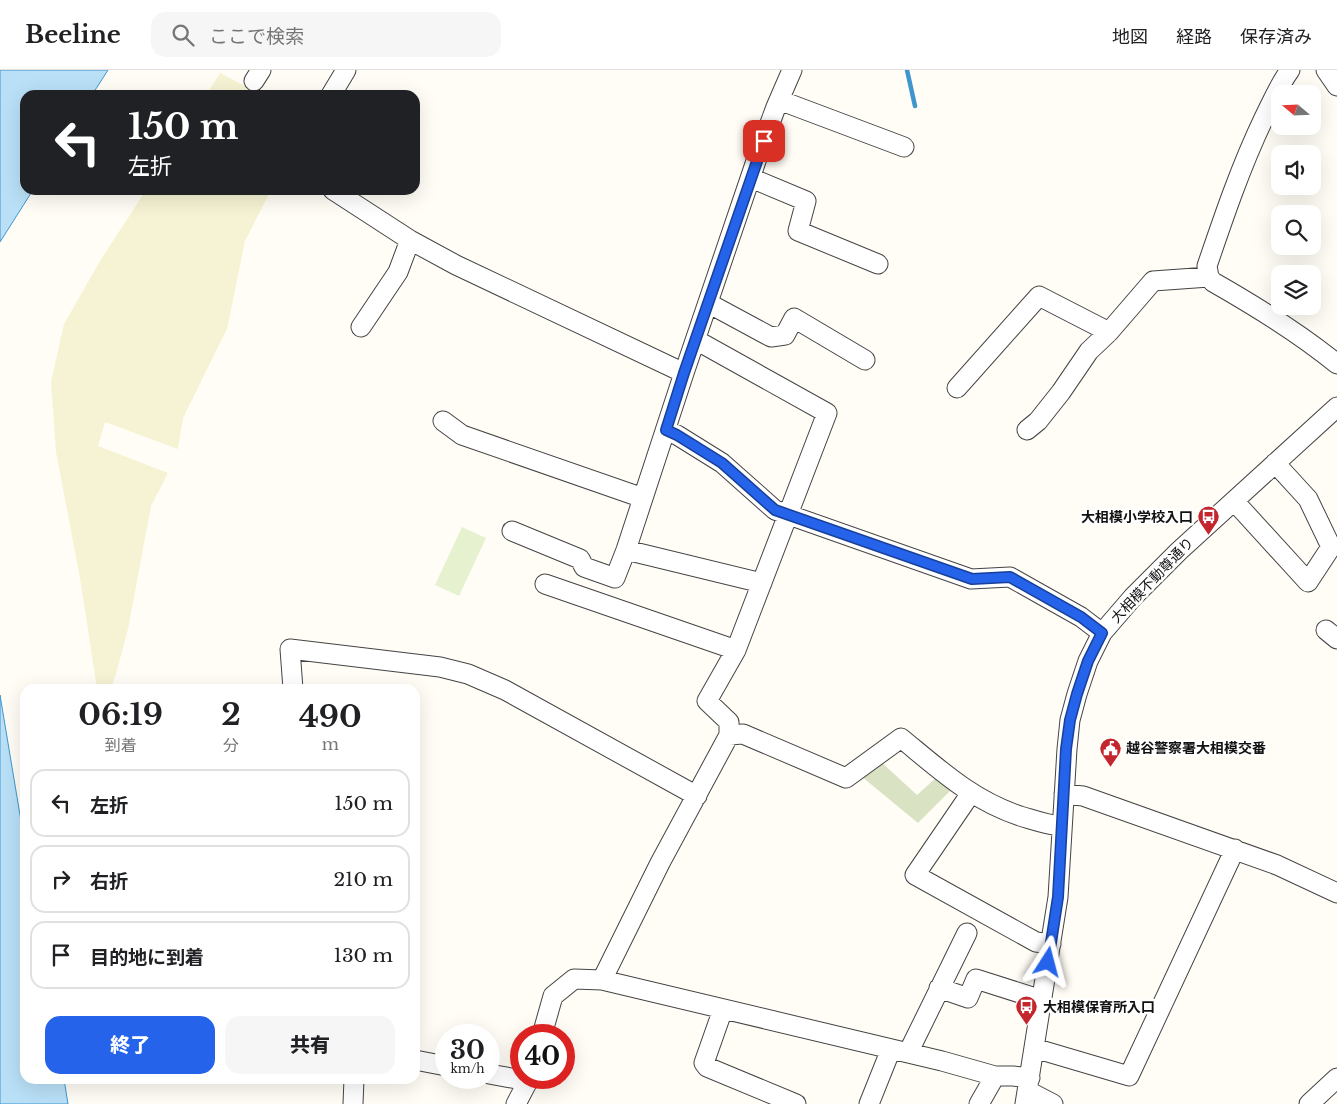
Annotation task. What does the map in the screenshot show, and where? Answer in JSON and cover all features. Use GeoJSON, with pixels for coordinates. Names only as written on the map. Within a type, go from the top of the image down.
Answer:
{"type":"FeatureCollection","features":[{"type":"Feature","properties":{"kind":"street"},"geometry":{"type":"LineString","coordinates":[[333,90],[346,70]]}},
{"type":"Feature","properties":{"kind":"street"},"geometry":{"type":"LineString","coordinates":[[512,531],[580,559],[584,567],[615,578],[751,178],[779,100],[792,70]]}},
{"type":"Feature","properties":{"kind":"street"},"geometry":{"type":"LineString","coordinates":[[1290,70],[1283,80],[1253,142],[1232,193],[1207,266],[1209,277],[1213,282],[1266,312],[1337,364]]}},
{"type":"Feature","properties":{"kind":"street"},"geometry":{"type":"LineString","coordinates":[[1326,70],[1337,86]]}},
{"type":"Feature","properties":{"kind":"street"},"geometry":{"type":"LineString","coordinates":[[779,100],[904,147]]}},
{"type":"Feature","properties":{"kind":"street"},"geometry":{"type":"LineString","coordinates":[[751,178],[806,201],[798,231],[878,264]]}},
{"type":"Feature","properties":{"kind":"street"},"geometry":{"type":"LineString","coordinates":[[340,195],[410,240],[508,290],[684,373]]}},
{"type":"Feature","properties":{"kind":"street"},"geometry":{"type":"LineString","coordinates":[[361,327],[398,272],[410,240]]}},
{"type":"Feature","properties":{"kind":"street"},"geometry":{"type":"LineString","coordinates":[[1027,430],[1038,421],[1061,392],[1088,351],[1110,332],[1153,282],[1209,277]]}},
{"type":"Feature","properties":{"kind":"street"},"geometry":{"type":"LineString","coordinates":[[957,388],[1039,296],[1110,332]]}},
{"type":"Feature","properties":{"kind":"street"},"geometry":{"type":"LineString","coordinates":[[708,303],[771,336],[784,335],[794,318],[865,360]]}},
{"type":"Feature","properties":{"kind":"street"},"geometry":{"type":"LineString","coordinates":[[602,980],[660,863],[729,735],[729,722],[707,701],[736,650],[827,413],[696,340]]}},
{"type":"Feature","properties":{"kind":"street","name":"大相模不動尊通り"},"geometry":{"type":"LineString","coordinates":[[1028,1091],[1058,897],[1061,826],[1070,720],[1088,661],[1102,633],[1133,597],[1275,463],[1335,412]]}},
{"type":"Feature","properties":{"kind":"street"},"geometry":{"type":"LineString","coordinates":[[443,421],[462,435],[643,498]]}},
{"type":"Feature","properties":{"kind":"street"},"geometry":{"type":"LineString","coordinates":[[666,430],[722,463],[775,510],[972,579],[1010,577],[1081,617],[1102,633]]}},
{"type":"Feature","properties":{"kind":"street"},"geometry":{"type":"LineString","coordinates":[[1234,501],[1308,582],[1331,547],[1308,499],[1275,463]]}},
{"type":"Feature","properties":{"kind":"street"},"geometry":{"type":"LineString","coordinates":[[626,550],[762,583]]}},
{"type":"Feature","properties":{"kind":"street"},"geometry":{"type":"LineString","coordinates":[[545,584],[736,650]]}},
{"type":"Feature","properties":{"kind":"street"},"geometry":{"type":"LineString","coordinates":[[294,684],[290,649],[440,667],[468,674],[505,690],[697,796]]}},
{"type":"Feature","properties":{"kind":"street"},"geometry":{"type":"LineString","coordinates":[[729,735],[743,734],[846,778],[902,738],[953,782],[970,793],[1001,809],[1047,824],[1061,826]]}},
{"type":"Feature","properties":{"kind":"street"},"geometry":{"type":"LineString","coordinates":[[970,793],[915,874],[1036,942],[1051,944]]}},
{"type":"Feature","properties":{"kind":"street"},"geometry":{"type":"LineString","coordinates":[[1064,794],[1083,796],[1235,849],[1277,865],[1337,894]]}},
{"type":"Feature","properties":{"kind":"street"},"geometry":{"type":"LineString","coordinates":[[1034,1048],[1129,1076],[1235,849]]}},
{"type":"Feature","properties":{"kind":"street"},"geometry":{"type":"LineString","coordinates":[[869,1104],[938,988],[967,933]]}},
{"type":"Feature","properties":{"kind":"street"},"geometry":{"type":"LineString","coordinates":[[545,1024],[554,996],[574,979],[602,980],[899,1051],[995,1076],[1013,1076],[1028,1091],[1053,1104]]}},
{"type":"Feature","properties":{"kind":"street"},"geometry":{"type":"LineString","coordinates":[[938,988],[968,998],[976,979],[1042,1000]]}},
{"type":"Feature","properties":{"kind":"street"},"geometry":{"type":"LineString","coordinates":[[724,1009],[704,1063],[707,1067],[796,1104]]}},
{"type":"Feature","properties":{"kind":"street"},"geometry":{"type":"LineString","coordinates":[[420,1061],[435,1064]]}},
{"type":"Feature","properties":{"kind":"street"},"geometry":{"type":"LineString","coordinates":[[979,1104],[995,1076]]}},
{"type":"Feature","properties":{"kind":"street"},"geometry":{"type":"LineString","coordinates":[[1309,1104],[1337,1078]]}},
{"type":"Feature","properties":{"kind":"street"},"geometry":{"type":"LineString","coordinates":[[354,1084],[354,1104]]}},
{"type":"Feature","properties":{"kind":"street"},"geometry":{"type":"LineString","coordinates":[[516,1104],[523,1089]]}},
{"type":"Feature","properties":{"kind":"shaded area"},"geometry":{"type":"Polygon","coordinates":[[[220,73],[253,90],[209,90],[220,73]]]}},
{"type":"Feature","properties":{"kind":"shaded area"},"geometry":{"type":"Polygon","coordinates":[[[143,195],[268,195],[245,241],[227,329],[183,418],[178,449],[105,422],[98,446],[168,473],[151,506],[128,629],[113,684],[96,684],[80,578],[56,452],[51,382],[64,324],[100,261],[143,195]]]}},
{"type":"Feature","properties":{"kind":"green space"},"geometry":{"type":"Polygon","coordinates":[[[462,527],[486,538],[459,596],[435,585],[462,527]]]}},
{"type":"Feature","properties":{"kind":"green space"},"geometry":{"type":"Polygon","coordinates":[[[880,761],[917,795],[937,777],[951,790],[918,823],[861,776],[880,761]]]}},
{"type":"Feature","properties":{"kind":"water"},"geometry":{"type":"Polygon","coordinates":[[[0,70],[108,70],[95,90],[20,90],[20,195],[30,195],[0,242],[0,70]]]}},
{"type":"Feature","properties":{"kind":"water"},"geometry":{"type":"Polygon","coordinates":[[[0,695],[20,815],[20,1084],[65,1084],[68,1104],[0,1104],[0,695]]]}},
{"type":"Feature","properties":{"kind":"waterway"},"geometry":{"type":"LineString","coordinates":[[907,70],[915,106]]}},
{"type":"Feature","properties":{"kind":"place","name":"大相模小学校入口"},"geometry":{"type":"Point","coordinates":[1209,536]}},
{"type":"Feature","properties":{"kind":"place","name":"越谷警察署大相模交番"},"geometry":{"type":"Point","coordinates":[1110,767]}},
{"type":"Feature","properties":{"kind":"place","name":"大相模保育所入口"},"geometry":{"type":"Point","coordinates":[1027,1026]}},
{"type":"Feature","properties":{"kind":"route"},"geometry":{"type":"LineString","coordinates":[[764,141],[666,430],[722,463],[775,510],[972,579],[1010,577],[1055,601],[1102,633],[1088,661],[1070,720],[1066,749],[1058,897],[1048,962]]}}]}
